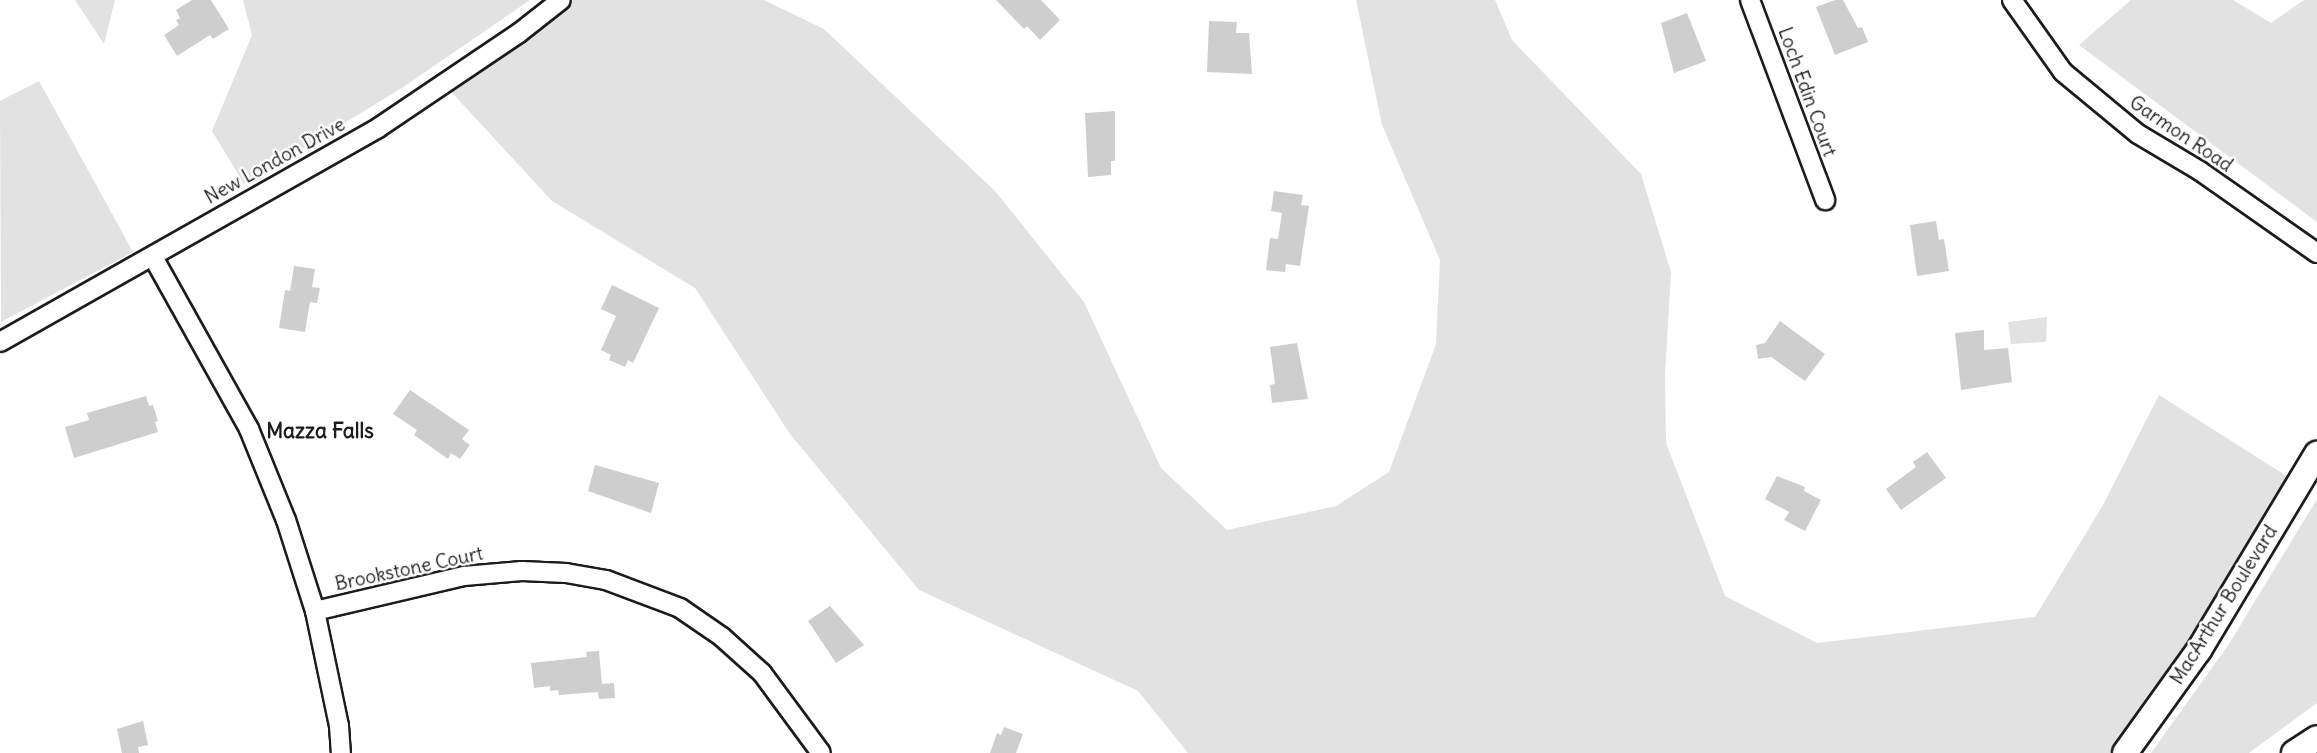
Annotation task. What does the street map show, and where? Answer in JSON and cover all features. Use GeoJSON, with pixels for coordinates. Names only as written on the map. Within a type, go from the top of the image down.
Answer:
{"type":"FeatureCollection","features":[{"type":"Feature","properties":{"kind":"main road","name":"MacArthur Boulevard"},"geometry":{"type":"LineString","coordinates":[[2125,753],[2199,650],[2317,454]]}},
{"type":"Feature","properties":{"kind":"main road"},"geometry":{"type":"LineString","coordinates":[[2294,753],[2317,738]]}},
{"type":"Feature","properties":{"kind":"street","name":"New London Drive"},"geometry":{"type":"LineString","coordinates":[[0,342],[378,128],[519,33],[561,0]]}},
{"type":"Feature","properties":{"kind":"street","name":"Loch Edin Court"},"geometry":{"type":"LineString","coordinates":[[1750,0],[1825,200]]}},
{"type":"Feature","properties":{"kind":"street","name":"Garmon Road"},"geometry":{"type":"LineString","coordinates":[[2012,0],[2063,72],[2138,134],[2200,171],[2317,253]]}},
{"type":"Feature","properties":{"kind":"street"},"geometry":{"type":"LineString","coordinates":[[153,257],[248,429],[286,520],[315,611],[341,753]]}},
{"type":"Feature","properties":{"kind":"street","name":"Brookstone Court"},"geometry":{"type":"LineString","coordinates":[[315,611],[464,576],[522,570],[566,573],[606,580],[680,608],[722,637],[762,673],[821,753]]}},
{"type":"Feature","properties":{"kind":"shaded area"},"geometry":{"type":"Polygon","coordinates":[[[75,0],[115,0],[104,44],[75,0]]]}},
{"type":"Feature","properties":{"kind":"shaded area"},"geometry":{"type":"Polygon","coordinates":[[[243,0],[530,0],[402,88],[244,184],[212,131],[252,35],[243,0]]]}},
{"type":"Feature","properties":{"kind":"shaded area"},"geometry":{"type":"Polygon","coordinates":[[[561,0],[764,0],[824,29],[996,192],[1084,302],[1161,468],[1227,530],[1336,506],[1389,472],[1436,344],[1440,260],[1382,125],[1356,0],[1495,0],[1512,40],[1641,174],[1671,272],[1665,375],[1666,443],[1725,596],[1817,643],[2035,617],[2102,507],[2159,395],[2299,484],[2125,753],[1188,753],[1138,691],[919,590],[790,434],[695,288],[552,201],[444,84],[561,0]]]}},
{"type":"Feature","properties":{"kind":"shaded area"},"geometry":{"type":"Polygon","coordinates":[[[2131,0],[2233,0],[2271,23],[2304,0],[2317,0],[2317,222],[2079,45],[2131,0]]]}},
{"type":"Feature","properties":{"kind":"shaded area"},"geometry":{"type":"Polygon","coordinates":[[[39,81],[133,252],[1,322],[0,101],[39,81]]]}},
{"type":"Feature","properties":{"kind":"shaded area"},"geometry":{"type":"Polygon","coordinates":[[[2047,317],[2046,342],[2011,344],[2008,322],[2047,317]]]}},
{"type":"Feature","properties":{"kind":"shaded area"},"geometry":{"type":"Polygon","coordinates":[[[2317,499],[2317,703],[2249,753],[2151,753],[2229,644],[2317,499]]]}},
{"type":"Feature","properties":{"kind":"building"},"geometry":{"type":"Polygon","coordinates":[[[192,0],[211,0],[229,29],[213,39],[210,35],[177,56],[164,35],[179,25],[176,20],[180,18],[176,10],[192,0]]]}},
{"type":"Feature","properties":{"kind":"building"},"geometry":{"type":"Polygon","coordinates":[[[996,0],[1041,0],[1060,20],[1040,40],[1027,26],[1024,29],[996,0]]]}},
{"type":"Feature","properties":{"kind":"building"},"geometry":{"type":"Polygon","coordinates":[[[1843,0],[1858,28],[1862,27],[1868,42],[1835,55],[1816,7],[1843,0]]]}},
{"type":"Feature","properties":{"kind":"building"},"geometry":{"type":"Polygon","coordinates":[[[1687,13],[1706,61],[1674,73],[1661,23],[1687,13]]]}},
{"type":"Feature","properties":{"kind":"building"},"geometry":{"type":"Polygon","coordinates":[[[1209,21],[1237,22],[1236,33],[1249,33],[1252,74],[1207,72],[1209,21]]]}},
{"type":"Feature","properties":{"kind":"building"},"geometry":{"type":"Polygon","coordinates":[[[1115,111],[1115,161],[1111,161],[1111,175],[1088,177],[1085,113],[1115,111]]]}},
{"type":"Feature","properties":{"kind":"building"},"geometry":{"type":"Polygon","coordinates":[[[1274,191],[1303,195],[1301,205],[1309,206],[1300,266],[1286,264],[1285,272],[1266,270],[1270,238],[1278,239],[1282,213],[1271,211],[1274,191]]]}},
{"type":"Feature","properties":{"kind":"building"},"geometry":{"type":"Polygon","coordinates":[[[1936,221],[1939,240],[1944,239],[1949,271],[1917,276],[1910,225],[1936,221]]]}},
{"type":"Feature","properties":{"kind":"building"},"geometry":{"type":"Polygon","coordinates":[[[294,266],[315,269],[312,287],[320,288],[317,303],[310,302],[305,332],[279,328],[285,290],[290,291],[294,266]]]}},
{"type":"Feature","properties":{"kind":"building"},"geometry":{"type":"Polygon","coordinates":[[[612,285],[659,308],[633,363],[628,360],[625,367],[609,360],[611,355],[601,350],[616,316],[601,309],[612,285]]]}},
{"type":"Feature","properties":{"kind":"building"},"geometry":{"type":"Polygon","coordinates":[[[1780,321],[1825,354],[1805,381],[1771,357],[1758,359],[1756,345],[1765,343],[1780,321]]]}},
{"type":"Feature","properties":{"kind":"building"},"geometry":{"type":"Polygon","coordinates":[[[1984,330],[1984,350],[2008,348],[2012,382],[1961,390],[1955,333],[1984,330]]]}},
{"type":"Feature","properties":{"kind":"building"},"geometry":{"type":"Polygon","coordinates":[[[1297,343],[1308,399],[1272,403],[1270,385],[1275,384],[1270,347],[1297,343]]]}},
{"type":"Feature","properties":{"kind":"building"},"geometry":{"type":"Polygon","coordinates":[[[410,390],[469,430],[462,439],[470,445],[460,459],[451,453],[448,459],[414,435],[417,430],[393,414],[410,390]]]}},
{"type":"Feature","properties":{"kind":"building"},"geometry":{"type":"Polygon","coordinates":[[[146,396],[149,406],[153,405],[158,432],[74,458],[65,427],[89,420],[87,413],[146,396]]]}},
{"type":"Feature","properties":{"kind":"building"},"geometry":{"type":"Polygon","coordinates":[[[1927,452],[1946,478],[1901,510],[1886,489],[1916,467],[1913,462],[1927,452]]]}},
{"type":"Feature","properties":{"kind":"building"},"geometry":{"type":"Polygon","coordinates":[[[595,465],[659,483],[651,513],[588,491],[595,465]]]}},
{"type":"Feature","properties":{"kind":"building"},"geometry":{"type":"Polygon","coordinates":[[[1777,476],[1805,487],[1804,491],[1821,500],[1805,531],[1784,520],[1789,512],[1765,499],[1777,476]]]}},
{"type":"Feature","properties":{"kind":"building"},"geometry":{"type":"Polygon","coordinates":[[[830,606],[864,645],[836,663],[808,621],[830,606]]]}},
{"type":"Feature","properties":{"kind":"building"},"geometry":{"type":"Polygon","coordinates":[[[599,651],[602,684],[614,683],[615,698],[599,699],[598,692],[559,695],[558,690],[550,691],[550,686],[534,688],[531,663],[587,657],[586,652],[599,651]]]}},
{"type":"Feature","properties":{"kind":"building"},"geometry":{"type":"Polygon","coordinates":[[[143,721],[148,745],[138,747],[139,753],[122,753],[117,729],[143,721]]]}},
{"type":"Feature","properties":{"kind":"building"},"geometry":{"type":"Polygon","coordinates":[[[1004,727],[1023,734],[1016,753],[990,753],[997,733],[1001,735],[1004,727]]]}},
{"type":"Feature","properties":{"kind":"district","name":"Mazza Falls"},"geometry":{"type":"Point","coordinates":[320,431]}}]}
